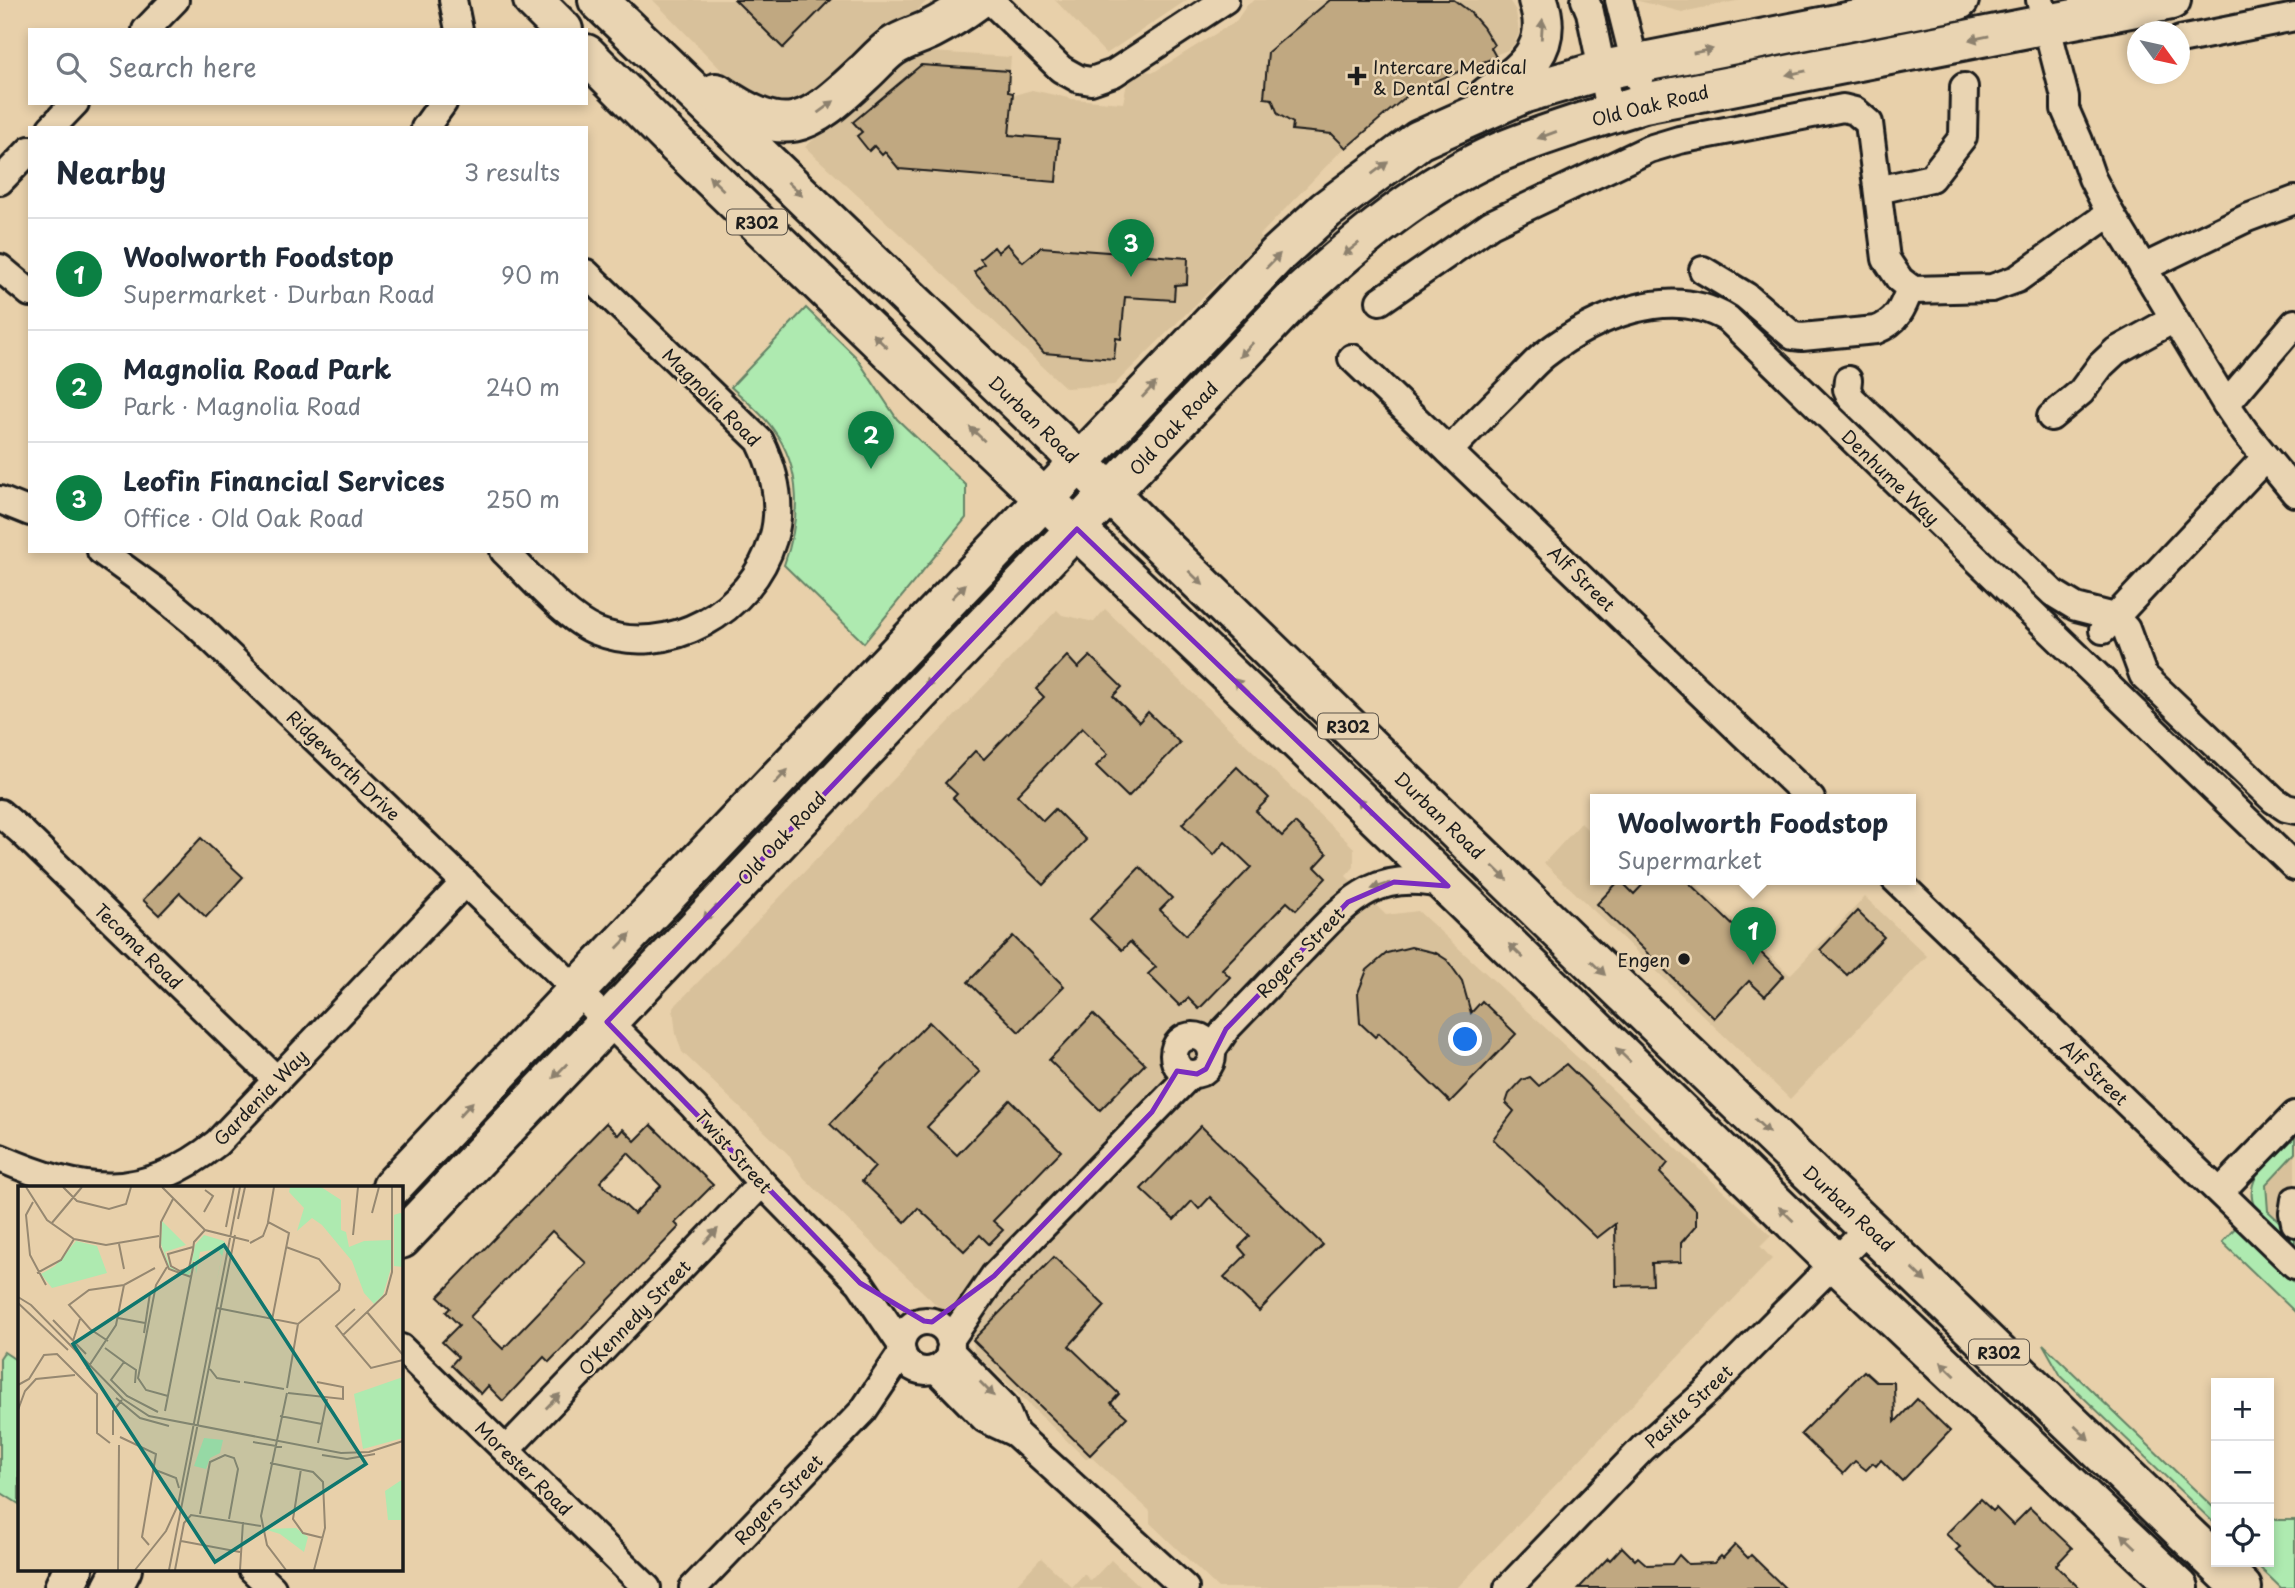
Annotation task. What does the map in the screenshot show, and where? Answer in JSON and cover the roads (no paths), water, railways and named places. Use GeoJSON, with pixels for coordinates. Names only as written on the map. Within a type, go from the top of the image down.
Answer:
{"type":"FeatureCollection","features":[{"type":"Feature","properties":{"kind":"main road"},"geometry":{"type":"LineString","coordinates":[[533,0],[561,28]]}},
{"type":"Feature","properties":{"kind":"main road","name":"R302"},"geometry":{"type":"LineString","coordinates":[[598,0],[639,40]]}},
{"type":"Feature","properties":{"kind":"main road"},"geometry":{"type":"LineString","coordinates":[[639,40],[749,114],[772,122],[795,122],[824,110],[892,47],[951,18],[977,0]]}},
{"type":"Feature","properties":{"kind":"main road"},"geometry":{"type":"LineString","coordinates":[[1447,126],[1517,76],[1533,59],[1543,31],[1538,0]]}},
{"type":"Feature","properties":{"kind":"main road"},"geometry":{"type":"LineString","coordinates":[[393,1186],[1270,264],[1326,210],[1397,155],[1447,126],[1525,93],[1619,66],[1959,0]]}},
{"type":"Feature","properties":{"kind":"main road","name":"Old Oak Road"},"geometry":{"type":"LineString","coordinates":[[402,1238],[1293,300],[1341,256],[1395,215],[1450,179],[1501,152],[1628,108],[2052,11],[2171,0]]}},
{"type":"Feature","properties":{"kind":"main road","name":"Durban Road"},"geometry":{"type":"LineString","coordinates":[[639,40],[2242,1588]]}},
{"type":"Feature","properties":{"kind":"main road","name":"R302"},"geometry":{"type":"LineString","coordinates":[[588,56],[677,145],[1835,1262],[2179,1588]]}},
{"type":"Feature","properties":{"kind":"main road"},"geometry":{"type":"LineString","coordinates":[[64,1588],[73,1570]]}},
{"type":"Feature","properties":{"kind":"main road"},"geometry":{"type":"LineString","coordinates":[[112,1588],[121,1570]]}},
{"type":"Feature","properties":{"kind":"street"},"geometry":{"type":"LineString","coordinates":[[148,28],[175,0]]}},
{"type":"Feature","properties":{"kind":"street"},"geometry":{"type":"LineString","coordinates":[[453,0],[459,28]]}},
{"type":"Feature","properties":{"kind":"street"},"geometry":{"type":"LineString","coordinates":[[990,0],[1061,68],[1079,79],[1091,81],[1114,73],[1225,0]]}},
{"type":"Feature","properties":{"kind":"street"},"geometry":{"type":"LineString","coordinates":[[1585,0],[1619,66]]}},
{"type":"Feature","properties":{"kind":"street"},"geometry":{"type":"LineString","coordinates":[[1619,0],[1619,66],[1628,108]]}},
{"type":"Feature","properties":{"kind":"street"},"geometry":{"type":"LineString","coordinates":[[2052,11],[2080,109],[2079,141],[2092,178],[2110,213],[2226,404],[2295,493]]}},
{"type":"Feature","properties":{"kind":"street"},"geometry":{"type":"LineString","coordinates":[[2190,38],[2295,17]]}},
{"type":"Feature","properties":{"kind":"street"},"geometry":{"type":"LineString","coordinates":[[1878,190],[1931,178],[1964,137],[1964,87]]}},
{"type":"Feature","properties":{"kind":"street"},"geometry":{"type":"LineString","coordinates":[[53,126],[73,105]]}},
{"type":"Feature","properties":{"kind":"street"},"geometry":{"type":"LineString","coordinates":[[1380,302],[1502,218],[1649,149],[1679,140],[1843,108],[1865,118],[1870,128],[1886,259],[1900,280],[1910,289],[1921,292],[2004,285],[2017,279],[2110,213]]}},
{"type":"Feature","properties":{"kind":"street"},"geometry":{"type":"LineString","coordinates":[[0,181],[28,152]]}},
{"type":"Feature","properties":{"kind":"street"},"geometry":{"type":"LineString","coordinates":[[2143,268],[2247,218],[2295,200]]}},
{"type":"Feature","properties":{"kind":"street"},"geometry":{"type":"LineString","coordinates":[[0,268],[28,291]]}},
{"type":"Feature","properties":{"kind":"street"},"geometry":{"type":"LineString","coordinates":[[1703,270],[1746,296],[1785,331],[1797,337],[1884,327],[1901,312],[1910,289]]}},
{"type":"Feature","properties":{"kind":"street","name":"Magnolia Road"},"geometry":{"type":"LineString","coordinates":[[506,553],[578,622],[615,638],[656,640],[695,628],[728,606],[755,575],[773,540],[777,520],[775,479],[760,441],[588,275]]}},
{"type":"Feature","properties":{"kind":"street","name":"Denhume Way"},"geometry":{"type":"LineString","coordinates":[[1449,451],[1543,356],[1571,337],[1604,320],[1642,306],[1678,304],[1705,308],[1717,313],[1738,329],[2295,867]]}},
{"type":"Feature","properties":{"kind":"street"},"geometry":{"type":"LineString","coordinates":[[2051,417],[2081,392],[2108,357],[2174,319]]}},
{"type":"Feature","properties":{"kind":"street"},"geometry":{"type":"LineString","coordinates":[[2226,404],[2295,323]]}},
{"type":"Feature","properties":{"kind":"street","name":"Alf Street"},"geometry":{"type":"LineString","coordinates":[[1352,358],[1806,794]]}},
{"type":"Feature","properties":{"kind":"street"},"geometry":{"type":"LineString","coordinates":[[1848,380],[1847,389],[1851,398],[2053,593],[2108,624],[2126,629],[2143,675],[2274,800],[2295,810]]}},
{"type":"Feature","properties":{"kind":"street"},"geometry":{"type":"LineString","coordinates":[[2108,624],[2266,458]]}},
{"type":"Feature","properties":{"kind":"street"},"geometry":{"type":"LineString","coordinates":[[0,500],[28,511]]}},
{"type":"Feature","properties":{"kind":"street","name":"Ridgeworth Drive"},"geometry":{"type":"LineString","coordinates":[[104,553],[197,625],[577,991]]}},
{"type":"Feature","properties":{"kind":"street","name":"Tecoma Road"},"geometry":{"type":"LineString","coordinates":[[0,813],[277,1080]]}},
{"type":"Feature","properties":{"kind":"street","name":"Rogers Street"},"geometry":{"type":"LineString","coordinates":[[693,1588],[863,1411],[936,1346],[994,1276],[1152,1112],[1184,1072],[1174,1063],[1174,1049],[1183,1038],[1197,1036],[1212,1050],[1226,1029],[1348,902],[1378,886],[1394,882],[1431,881],[1448,886]]}},
{"type":"Feature","properties":{"kind":"street","name":"Gardenia Way"},"geometry":{"type":"LineString","coordinates":[[121,1186],[147,1181],[180,1169],[217,1143],[465,882]]}},
{"type":"Feature","properties":{"kind":"street","name":"Alf Street"},"geometry":{"type":"LineString","coordinates":[[1901,885],[2295,1265]]}},
{"type":"Feature","properties":{"kind":"street","name":"Twist Street"},"geometry":{"type":"LineString","coordinates":[[577,991],[694,1106],[762,1183],[860,1283],[936,1346],[985,1419],[1015,1433],[1185,1588]]}},
{"type":"Feature","properties":{"kind":"street"},"geometry":{"type":"LineString","coordinates":[[2220,1192],[2295,1115]]}},
{"type":"Feature","properties":{"kind":"street","name":"Gardenia Way"},"geometry":{"type":"LineString","coordinates":[[0,1158],[55,1180],[96,1186]]}},
{"type":"Feature","properties":{"kind":"street","name":"O'Kennedy Street"},"geometry":{"type":"LineString","coordinates":[[506,1450],[762,1183]]}},
{"type":"Feature","properties":{"kind":"street"},"geometry":{"type":"LineString","coordinates":[[2295,1200],[2295,1223]]}},
{"type":"Feature","properties":{"kind":"street","name":"Pasita Street"},"geometry":{"type":"LineString","coordinates":[[1512,1587],[1643,1448],[1707,1391],[1870,1227]]}},
{"type":"Feature","properties":{"kind":"street","name":"Twist Street"},"geometry":{"type":"LineString","coordinates":[[860,1283],[910,1365],[936,1346]]}},
{"type":"Feature","properties":{"kind":"street","name":"Rogers Street"},"geometry":{"type":"LineString","coordinates":[[863,1411],[901,1349],[906,1331],[917,1323],[936,1346]]}},
{"type":"Feature","properties":{"kind":"street","name":"Morester Road"},"geometry":{"type":"LineString","coordinates":[[402,1349],[648,1588]]}},
{"type":"Feature","properties":{"kind":"street"},"geometry":{"type":"LineString","coordinates":[[253,1570],[272,1588]]}},
{"type":"Feature","properties":{"kind":"place","name":"Intercare Medical & Dental Centre"},"geometry":{"type":"Point","coordinates":[1357,76]}},
{"type":"Feature","properties":{"kind":"place","name":"Leofin Financial Services"},"geometry":{"type":"Point","coordinates":[1131,277]}},
{"type":"Feature","properties":{"kind":"place","name":"Magnolia Road Park"},"geometry":{"type":"Point","coordinates":[871,469]}},
{"type":"Feature","properties":{"kind":"place","name":"Engen"},"geometry":{"type":"Point","coordinates":[1684,959]}},
{"type":"Feature","properties":{"kind":"place","name":"Woolworth Foodstop"},"geometry":{"type":"Point","coordinates":[1753,965]}}]}
